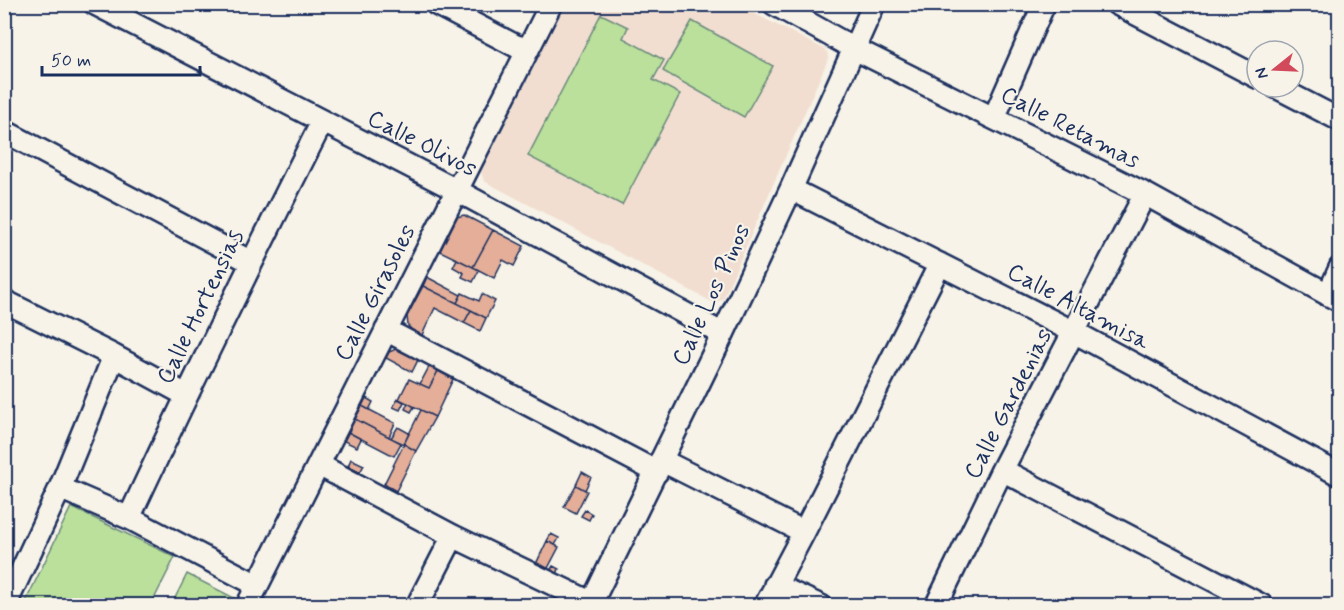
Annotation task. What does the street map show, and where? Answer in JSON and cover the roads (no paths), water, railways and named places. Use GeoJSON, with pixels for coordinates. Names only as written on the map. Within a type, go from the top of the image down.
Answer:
{"type":"FeatureCollection","features":[{"type":"Feature","properties":{"kind":"street","name":"Calle Olivos"},"geometry":{"type":"LineString","coordinates":[[95,4],[456,190],[723,334]]}},
{"type":"Feature","properties":{"kind":"street"},"geometry":{"type":"LineString","coordinates":[[436,4],[527,50]]}},
{"type":"Feature","properties":{"kind":"street","name":"Calle Girasoles"},"geometry":{"type":"LineString","coordinates":[[247,606],[551,4]]}},
{"type":"Feature","properties":{"kind":"street","name":"Calle Retamas"},"geometry":{"type":"LineString","coordinates":[[774,4],[855,49],[1145,194],[1334,298]]}},
{"type":"Feature","properties":{"kind":"street","name":"Calle Los Pinos"},"geometry":{"type":"LineString","coordinates":[[591,604],[723,334],[874,4]]}},
{"type":"Feature","properties":{"kind":"street"},"geometry":{"type":"LineString","coordinates":[[994,118],[1044,4]]}},
{"type":"Feature","properties":{"kind":"street"},"geometry":{"type":"LineString","coordinates":[[1118,4],[1245,71]]}},
{"type":"Feature","properties":{"kind":"street"},"geometry":{"type":"LineString","coordinates":[[1299,99],[1340,120]]}},
{"type":"Feature","properties":{"kind":"street","name":"Calle Hortensias"},"geometry":{"type":"LineString","coordinates":[[129,518],[186,395],[322,122]]}},
{"type":"Feature","properties":{"kind":"street"},"geometry":{"type":"LineString","coordinates":[[4,131],[251,262]]}},
{"type":"Feature","properties":{"kind":"street","name":"Calle Altamisa"},"geometry":{"type":"LineString","coordinates":[[791,189],[1074,332],[1340,475]]}},
{"type":"Feature","properties":{"kind":"street","name":"Calle Gardenias"},"geometry":{"type":"LineString","coordinates":[[937,605],[1002,470],[1145,194]]}},
{"type":"Feature","properties":{"kind":"street"},"geometry":{"type":"LineString","coordinates":[[765,606],[940,264]]}},
{"type":"Feature","properties":{"kind":"street"},"geometry":{"type":"LineString","coordinates":[[1334,298],[1340,268]]}},
{"type":"Feature","properties":{"kind":"street"},"geometry":{"type":"LineString","coordinates":[[4,302],[114,356],[186,395]]}},
{"type":"Feature","properties":{"kind":"street"},"geometry":{"type":"LineString","coordinates":[[386,330],[659,466],[804,532]]}},
{"type":"Feature","properties":{"kind":"street"},"geometry":{"type":"LineString","coordinates":[[5,606],[60,488],[114,356]]}},
{"type":"Feature","properties":{"kind":"street"},"geometry":{"type":"LineString","coordinates":[[319,465],[453,536],[591,604]]}},
{"type":"Feature","properties":{"kind":"street"},"geometry":{"type":"LineString","coordinates":[[1002,470],[1263,606]]}},
{"type":"Feature","properties":{"kind":"street"},"geometry":{"type":"LineString","coordinates":[[60,488],[129,518],[257,585]]}},
{"type":"Feature","properties":{"kind":"street"},"geometry":{"type":"LineString","coordinates":[[417,606],[453,536]]}},
{"type":"Feature","properties":{"kind":"street"},"geometry":{"type":"LineString","coordinates":[[775,585],[821,606]]}}]}
